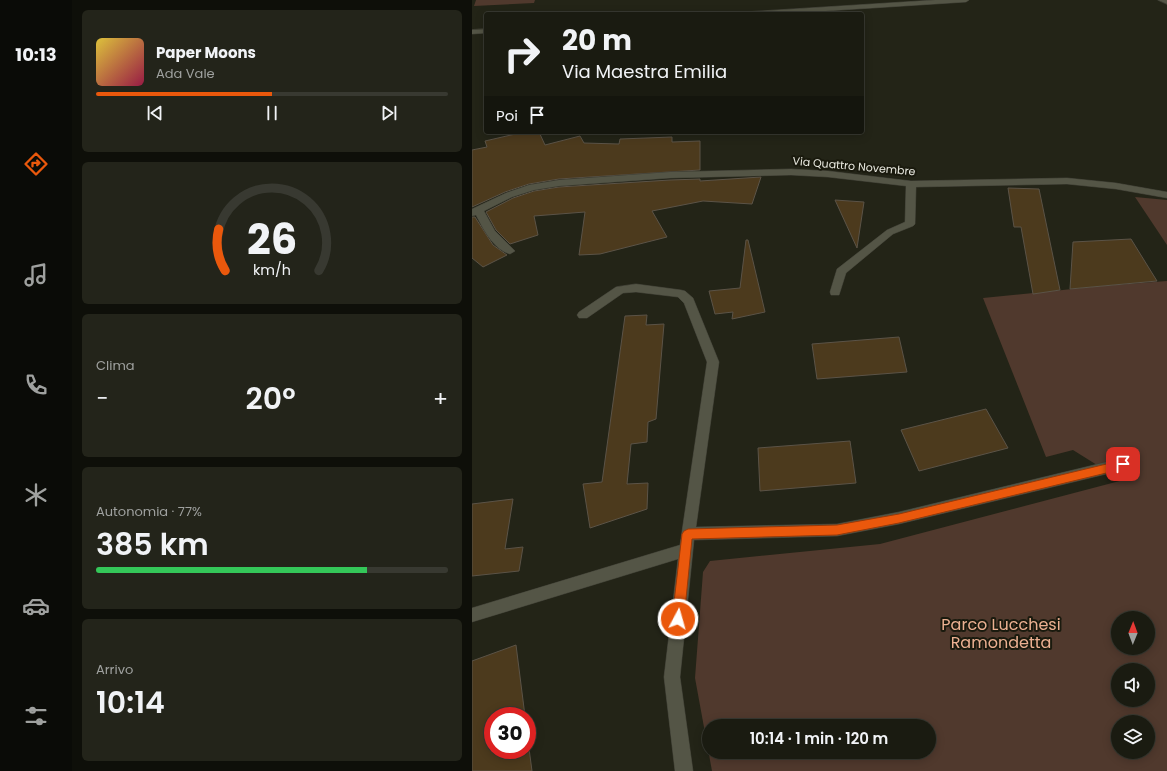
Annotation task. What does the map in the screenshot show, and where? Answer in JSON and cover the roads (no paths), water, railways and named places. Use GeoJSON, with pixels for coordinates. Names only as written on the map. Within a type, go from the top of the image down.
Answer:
{"type":"FeatureCollection","features":[{"type":"Feature","properties":{"kind":"street"},"geometry":{"type":"LineString","coordinates":[[779,12],[966,0]]}},
{"type":"Feature","properties":{"kind":"street"},"geometry":{"type":"LineString","coordinates":[[1161,0],[1167,2]]}},
{"type":"Feature","properties":{"kind":"street"},"geometry":{"type":"LineString","coordinates":[[472,32],[484,31]]}},
{"type":"Feature","properties":{"kind":"street","name":"Via Quattro Novembre"},"geometry":{"type":"LineString","coordinates":[[475,211],[509,195],[532,187],[631,178],[706,174],[798,172],[911,184],[1067,181],[1116,186],[1167,195]]}},
{"type":"Feature","properties":{"kind":"street"},"geometry":{"type":"LineString","coordinates":[[835,292],[841,271],[890,232],[910,224],[911,184]]}},
{"type":"Feature","properties":{"kind":"street"},"geometry":{"type":"LineString","coordinates":[[475,211],[484,221],[494,238],[510,251]]}},
{"type":"Feature","properties":{"kind":"street"},"geometry":{"type":"LineString","coordinates":[[583,316],[620,290],[636,288],[681,294],[689,301],[713,362],[688,534],[672,677],[684,771]]}},
{"type":"Feature","properties":{"kind":"street"},"geometry":{"type":"LineString","coordinates":[[688,534],[837,530],[899,518],[1123,464]]}},
{"type":"Feature","properties":{"kind":"street"},"geometry":{"type":"LineString","coordinates":[[472,615],[686,550]]}},
{"type":"Feature","properties":{"kind":"park label","name":"Parco Lucchesi Ramondetta"},"geometry":{"type":"Point","coordinates":[1001,633]}}]}
